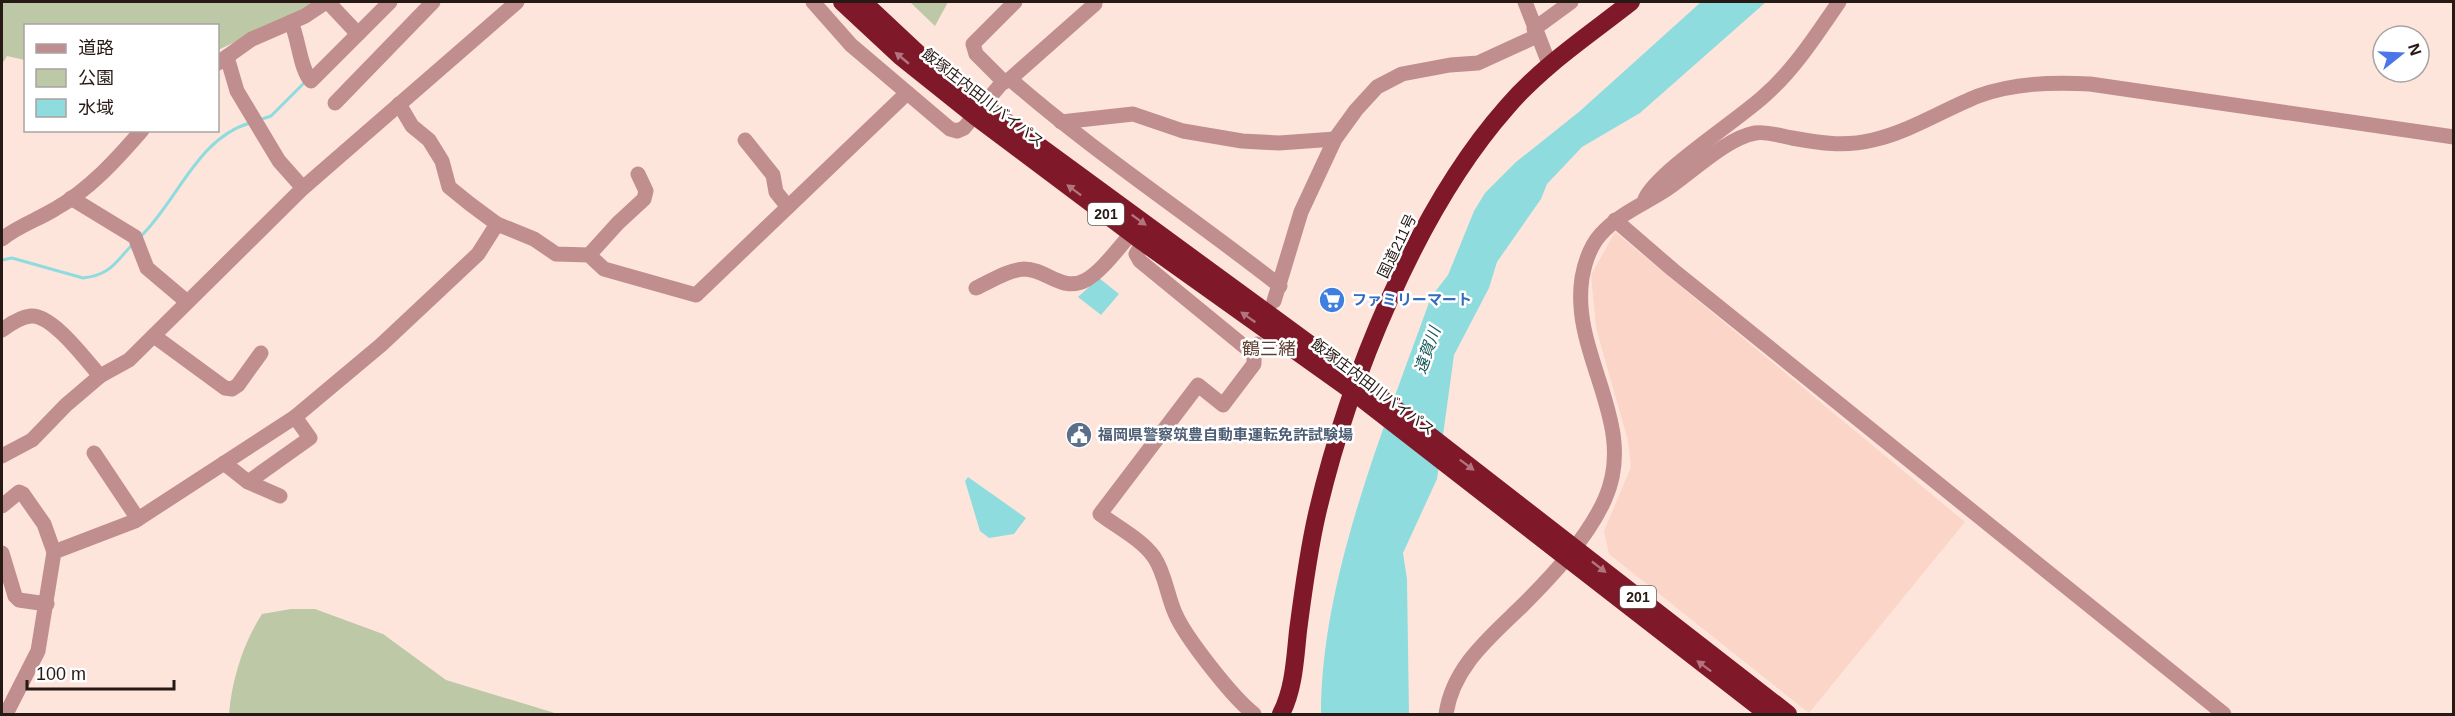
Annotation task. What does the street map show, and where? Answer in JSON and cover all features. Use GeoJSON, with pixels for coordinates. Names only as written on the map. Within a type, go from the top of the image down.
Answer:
{"type":"FeatureCollection","features":[{"type":"Feature","properties":{"kind":"highway","name":"飯塚庄内田川バイパス"},"geometry":{"type":"LineString","coordinates":[[842,2],[900,56],[979,110],[1355,385],[1569,552],[1788,714]]}},
{"type":"Feature","properties":{"kind":"highway","name":"飯塚庄内田川バイパス"},"geometry":{"type":"LineString","coordinates":[[863,2],[979,110],[1137,238],[1355,385]]}},
{"type":"Feature","properties":{"kind":"highway","name":"国道211号"},"geometry":{"type":"LineString","coordinates":[[1281,714],[1292,686],[1307,563],[1317,514],[1355,385],[1395,291],[1432,215],[1460,168],[1506,108],[1550,66],[1631,2]]}},
{"type":"Feature","properties":{"kind":"highway","name":"飯塚庄内田川バイパス"},"geometry":{"type":"LineString","coordinates":[[1569,552],[1768,714]]}},
{"type":"Feature","properties":{"kind":"street"},"geometry":{"type":"LineString","coordinates":[[303,188],[279,161],[237,91],[222,60],[252,39],[291,22],[327,2],[356,31]]}},
{"type":"Feature","properties":{"kind":"street"},"geometry":{"type":"LineString","coordinates":[[291,22],[308,78],[356,31],[390,2]]}},
{"type":"Feature","properties":{"kind":"street"},"geometry":{"type":"LineString","coordinates":[[335,103],[433,2]]}},
{"type":"Feature","properties":{"kind":"street"},"geometry":{"type":"LineString","coordinates":[[2,456],[32,440],[66,405],[100,375],[129,360],[186,301],[303,188],[517,2]]}},
{"type":"Feature","properties":{"kind":"street"},"geometry":{"type":"LineString","coordinates":[[813,2],[851,45],[950,129],[957,131],[964,128],[1007,80],[1095,4],[1093,2]]}},
{"type":"Feature","properties":{"kind":"street"},"geometry":{"type":"LineString","coordinates":[[1015,2],[973,44],[976,54],[1061,122],[1280,286]]}},
{"type":"Feature","properties":{"kind":"street"},"geometry":{"type":"LineString","coordinates":[[1525,2],[1550,66]]}},
{"type":"Feature","properties":{"kind":"street"},"geometry":{"type":"LineString","coordinates":[[1274,301],[1301,212],[1335,139],[1377,87],[1402,74],[1450,65],[1478,63],[1536,32],[1571,2]]}},
{"type":"Feature","properties":{"kind":"street"},"geometry":{"type":"LineString","coordinates":[[1643,203],[1653,186],[1766,95],[1798,58],[1839,2]]}},
{"type":"Feature","properties":{"kind":"street"},"geometry":{"type":"LineString","coordinates":[[1446,714],[1450,694],[1468,661],[1569,552],[1593,522],[1606,498],[1614,470],[1616,443],[1611,415],[1587,336],[1582,281],[1587,255],[1599,236],[1615,220],[1740,138],[1757,133],[1834,145],[1856,144],[1891,134],[1981,95],[2052,82],[2090,84],[2454,137]]}},
{"type":"Feature","properties":{"kind":"street"},"geometry":{"type":"LineString","coordinates":[[399,105],[412,126],[429,140],[442,161],[449,187],[497,224],[534,239],[556,254],[590,255],[604,269],[696,295],[907,93]]}},
{"type":"Feature","properties":{"kind":"street"},"geometry":{"type":"LineString","coordinates":[[1061,122],[1133,114],[1183,131],[1242,141],[1279,143],[1335,139]]}},
{"type":"Feature","properties":{"kind":"street"},"geometry":{"type":"LineString","coordinates":[[2,239],[15,229],[56,209],[95,180],[140,132]]}},
{"type":"Feature","properties":{"kind":"street"},"geometry":{"type":"LineString","coordinates":[[746,140],[773,175],[776,192],[788,207]]}},
{"type":"Feature","properties":{"kind":"street"},"geometry":{"type":"LineString","coordinates":[[590,255],[618,223],[644,199],[646,191],[638,174]]}},
{"type":"Feature","properties":{"kind":"street"},"geometry":{"type":"LineString","coordinates":[[71,198],[137,241],[147,268],[186,301]]}},
{"type":"Feature","properties":{"kind":"street"},"geometry":{"type":"LineString","coordinates":[[1615,220],[1673,270],[2224,714]]}},
{"type":"Feature","properties":{"kind":"street"},"geometry":{"type":"LineString","coordinates":[[54,552],[138,519],[296,417],[381,345],[478,254],[497,224]]}},
{"type":"Feature","properties":{"kind":"street"},"geometry":{"type":"LineString","coordinates":[[976,288],[1024,269],[1060,283],[1077,284],[1137,238]]}},
{"type":"Feature","properties":{"kind":"street"},"geometry":{"type":"LineString","coordinates":[[1137,238],[1136,254],[1140,261],[1245,347],[1256,346],[1254,364],[1223,405],[1198,385],[1100,514],[1154,557],[1176,615],[1184,629],[1237,699],[1254,714]]}},
{"type":"Feature","properties":{"kind":"street"},"geometry":{"type":"LineString","coordinates":[[2,330],[18,320],[31,316],[41,317],[52,324],[100,375]]}},
{"type":"Feature","properties":{"kind":"street"},"geometry":{"type":"LineString","coordinates":[[154,336],[225,388],[232,389],[238,386],[261,353]]}},
{"type":"Feature","properties":{"kind":"street"},"geometry":{"type":"LineString","coordinates":[[248,482],[310,438],[296,417]]}},
{"type":"Feature","properties":{"kind":"street"},"geometry":{"type":"LineString","coordinates":[[94,453],[138,519]]}},
{"type":"Feature","properties":{"kind":"street"},"geometry":{"type":"LineString","coordinates":[[224,463],[248,482],[280,496]]}},
{"type":"Feature","properties":{"kind":"street"},"geometry":{"type":"LineString","coordinates":[[2,506],[19,492],[23,494],[44,524],[54,552],[38,651],[4,714]]}},
{"type":"Feature","properties":{"kind":"street"},"geometry":{"type":"LineString","coordinates":[[2,553],[15,596],[19,600],[47,604]]}},
{"type":"Feature","properties":{"kind":"shaded area"},"geometry":{"type":"Polygon","coordinates":[[[1615,232],[1965,522],[1809,713],[1609,554],[1604,531],[1631,467],[1628,441],[1596,328],[1591,275],[1615,232]]]}},
{"type":"Feature","properties":{"kind":"green space"},"geometry":{"type":"Polygon","coordinates":[[[2,2],[320,2],[219,50],[219,24],[24,24],[24,60],[7,56],[2,64],[2,2]]]}},
{"type":"Feature","properties":{"kind":"green space"},"geometry":{"type":"Polygon","coordinates":[[[910,2],[948,2],[935,26],[910,2]]]}},
{"type":"Feature","properties":{"kind":"green space"},"geometry":{"type":"Polygon","coordinates":[[[291,609],[315,609],[383,634],[446,680],[558,714],[229,714],[240,662],[249,637],[262,614],[291,609]]]}},
{"type":"Feature","properties":{"kind":"water","name":"遠賀川"},"geometry":{"type":"Polygon","coordinates":[[[1701,2],[1766,2],[1640,113],[1582,147],[1547,184],[1541,199],[1497,262],[1489,288],[1454,355],[1437,479],[1403,553],[1407,579],[1409,714],[1321,714],[1324,662],[1332,609],[1359,502],[1431,297],[1448,275],[1474,211],[1485,193],[1516,162],[1580,111],[1701,2]]]}},
{"type":"Feature","properties":{"kind":"water"},"geometry":{"type":"Polygon","coordinates":[[[1099,278],[1119,294],[1101,315],[1078,297],[1099,278]]]}},
{"type":"Feature","properties":{"kind":"water"},"geometry":{"type":"Polygon","coordinates":[[[968,477],[1026,518],[1014,534],[989,538],[980,531],[965,481],[968,477]]]}},
{"type":"Feature","properties":{"kind":"waterway"},"geometry":{"type":"LineString","coordinates":[[259,120],[271,116],[306,81]]}},
{"type":"Feature","properties":{"kind":"waterway"},"geometry":{"type":"LineString","coordinates":[[140,237],[153,223],[202,156],[216,142],[250,123]]}},
{"type":"Feature","properties":{"kind":"waterway"},"geometry":{"type":"LineString","coordinates":[[2,260],[12,258],[83,278],[106,271],[133,244]]}},
{"type":"Feature","properties":{"kind":"place","name":"ファミリーマート"},"geometry":{"type":"Point","coordinates":[1332,300]}},
{"type":"Feature","properties":{"kind":"place","name":"福岡県警察筑豊自動車運転免許試験場"},"geometry":{"type":"Point","coordinates":[1079,435]}},
{"type":"Feature","properties":{"kind":"district","name":"鶴三緒"},"geometry":{"type":"Point","coordinates":[1269,349]}}]}
